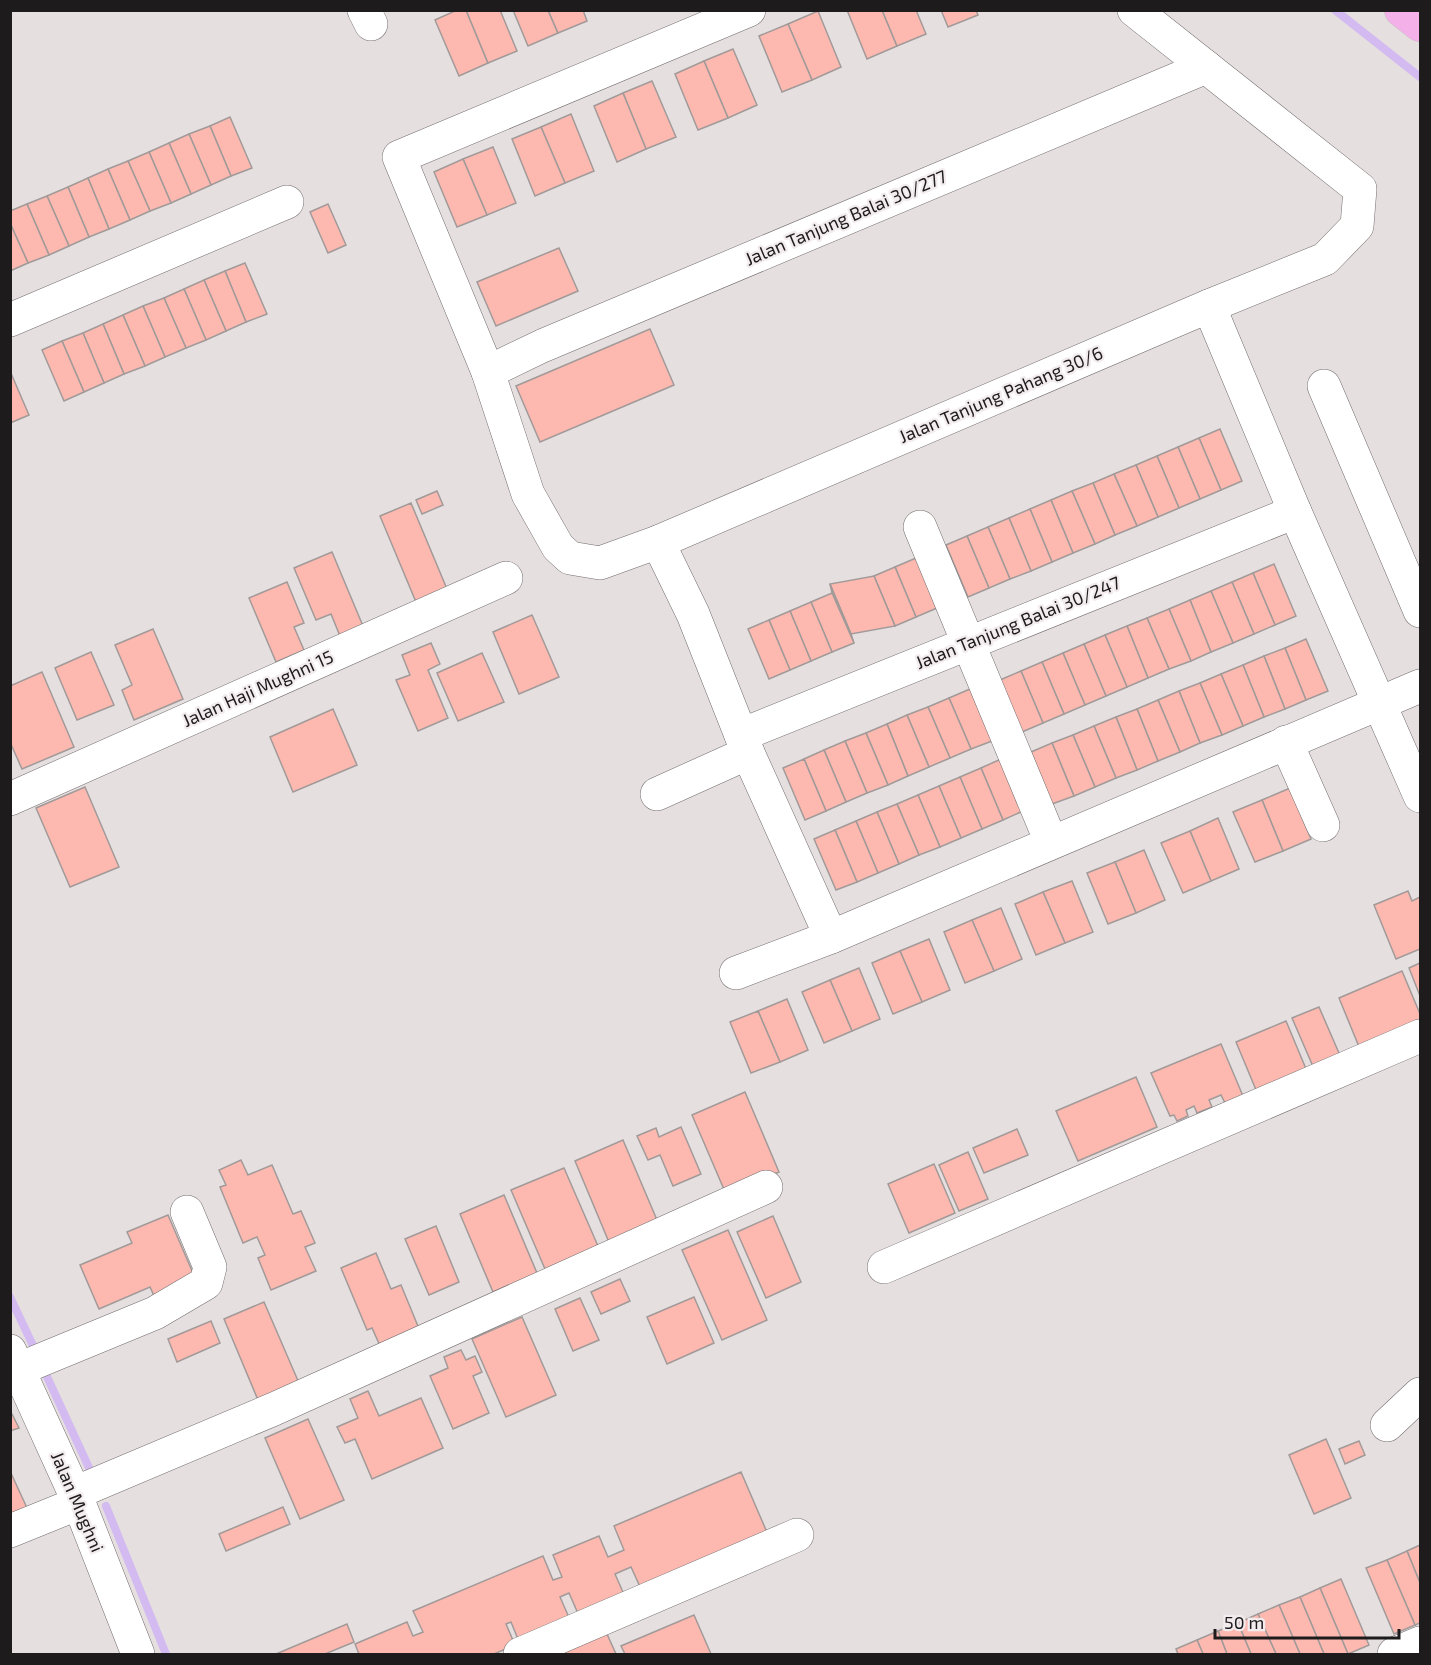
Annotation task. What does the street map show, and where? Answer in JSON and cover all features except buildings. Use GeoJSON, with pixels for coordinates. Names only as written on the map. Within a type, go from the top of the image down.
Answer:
{"type":"FeatureCollection","features":[{"type":"Feature","properties":{"kind":"main road"},"geometry":{"type":"LineString","coordinates":[[1401,10],[1420,25]]}},
{"type":"Feature","properties":{"kind":"street"},"geometry":{"type":"LineString","coordinates":[[488,372],[399,157],[749,10]]}},
{"type":"Feature","properties":{"kind":"street"},"geometry":{"type":"LineString","coordinates":[[1134,10],[1206,67]]}},
{"type":"Feature","properties":{"kind":"street","name":"Jalan Tanjung Balai 30/277"},"geometry":{"type":"LineString","coordinates":[[488,372],[542,346],[1206,67]]}},
{"type":"Feature","properties":{"kind":"street","name":"Jalan Tanjung Pahang 30/6"},"geometry":{"type":"LineString","coordinates":[[488,372],[508,437],[538,516],[558,547],[570,558],[600,563],[658,542],[1209,306],[1325,259],[1356,226],[1360,189],[1206,67]]}},
{"type":"Feature","properties":{"kind":"street"},"geometry":{"type":"LineString","coordinates":[[10,320],[287,202]]}},
{"type":"Feature","properties":{"kind":"street"},"geometry":{"type":"LineString","coordinates":[[1209,306],[1295,512],[1420,796]]}},
{"type":"Feature","properties":{"kind":"street"},"geometry":{"type":"LineString","coordinates":[[1324,386],[1420,611]]}},
{"type":"Feature","properties":{"kind":"street","name":"Jalan Tanjung Balai 30/247"},"geometry":{"type":"LineString","coordinates":[[657,794],[745,744],[968,642],[1295,512]]}},
{"type":"Feature","properties":{"kind":"street"},"geometry":{"type":"LineString","coordinates":[[920,527],[1051,842]]}},
{"type":"Feature","properties":{"kind":"street"},"geometry":{"type":"LineString","coordinates":[[658,542],[693,614],[745,744],[831,937]]}},
{"type":"Feature","properties":{"kind":"street","name":"Jalan Haji Mughni 15"},"geometry":{"type":"LineString","coordinates":[[10,800],[506,578]]}},
{"type":"Feature","properties":{"kind":"street"},"geometry":{"type":"LineString","coordinates":[[736,974],[831,937],[1420,686]]}},
{"type":"Feature","properties":{"kind":"street"},"geometry":{"type":"LineString","coordinates":[[1286,742],[1323,825]]}},
{"type":"Feature","properties":{"kind":"street"},"geometry":{"type":"LineString","coordinates":[[884,1267],[1420,1036]]}},
{"type":"Feature","properties":{"kind":"street"},"geometry":{"type":"LineString","coordinates":[[10,1531],[77,1498],[766,1187]]}},
{"type":"Feature","properties":{"kind":"street"},"geometry":{"type":"LineString","coordinates":[[20,1362],[65,1351],[155,1314],[206,1283],[210,1267],[187,1212]]}},
{"type":"Feature","properties":{"kind":"street","name":"Jalan Mughni"},"geometry":{"type":"LineString","coordinates":[[20,1362],[77,1498],[138,1654]]}},
{"type":"Feature","properties":{"kind":"street"},"geometry":{"type":"LineString","coordinates":[[1387,1425],[1420,1394]]}},
{"type":"Feature","properties":{"kind":"street"},"geometry":{"type":"LineString","coordinates":[[520,1654],[796,1535]]}},
{"type":"Feature","properties":{"kind":"street"},"geometry":{"type":"LineString","coordinates":[[1394,1654],[1420,1643]]}},
{"type":"Feature","properties":{"kind":"waterway"},"geometry":{"type":"LineString","coordinates":[[1335,10],[1420,77]]}},
{"type":"Feature","properties":{"kind":"waterway"},"geometry":{"type":"LineString","coordinates":[[10,1297],[37,1354]]}},
{"type":"Feature","properties":{"kind":"waterway"},"geometry":{"type":"LineString","coordinates":[[43,1368],[91,1472]]}},
{"type":"Feature","properties":{"kind":"waterway"},"geometry":{"type":"LineString","coordinates":[[106,1506],[166,1654]]}}]}
